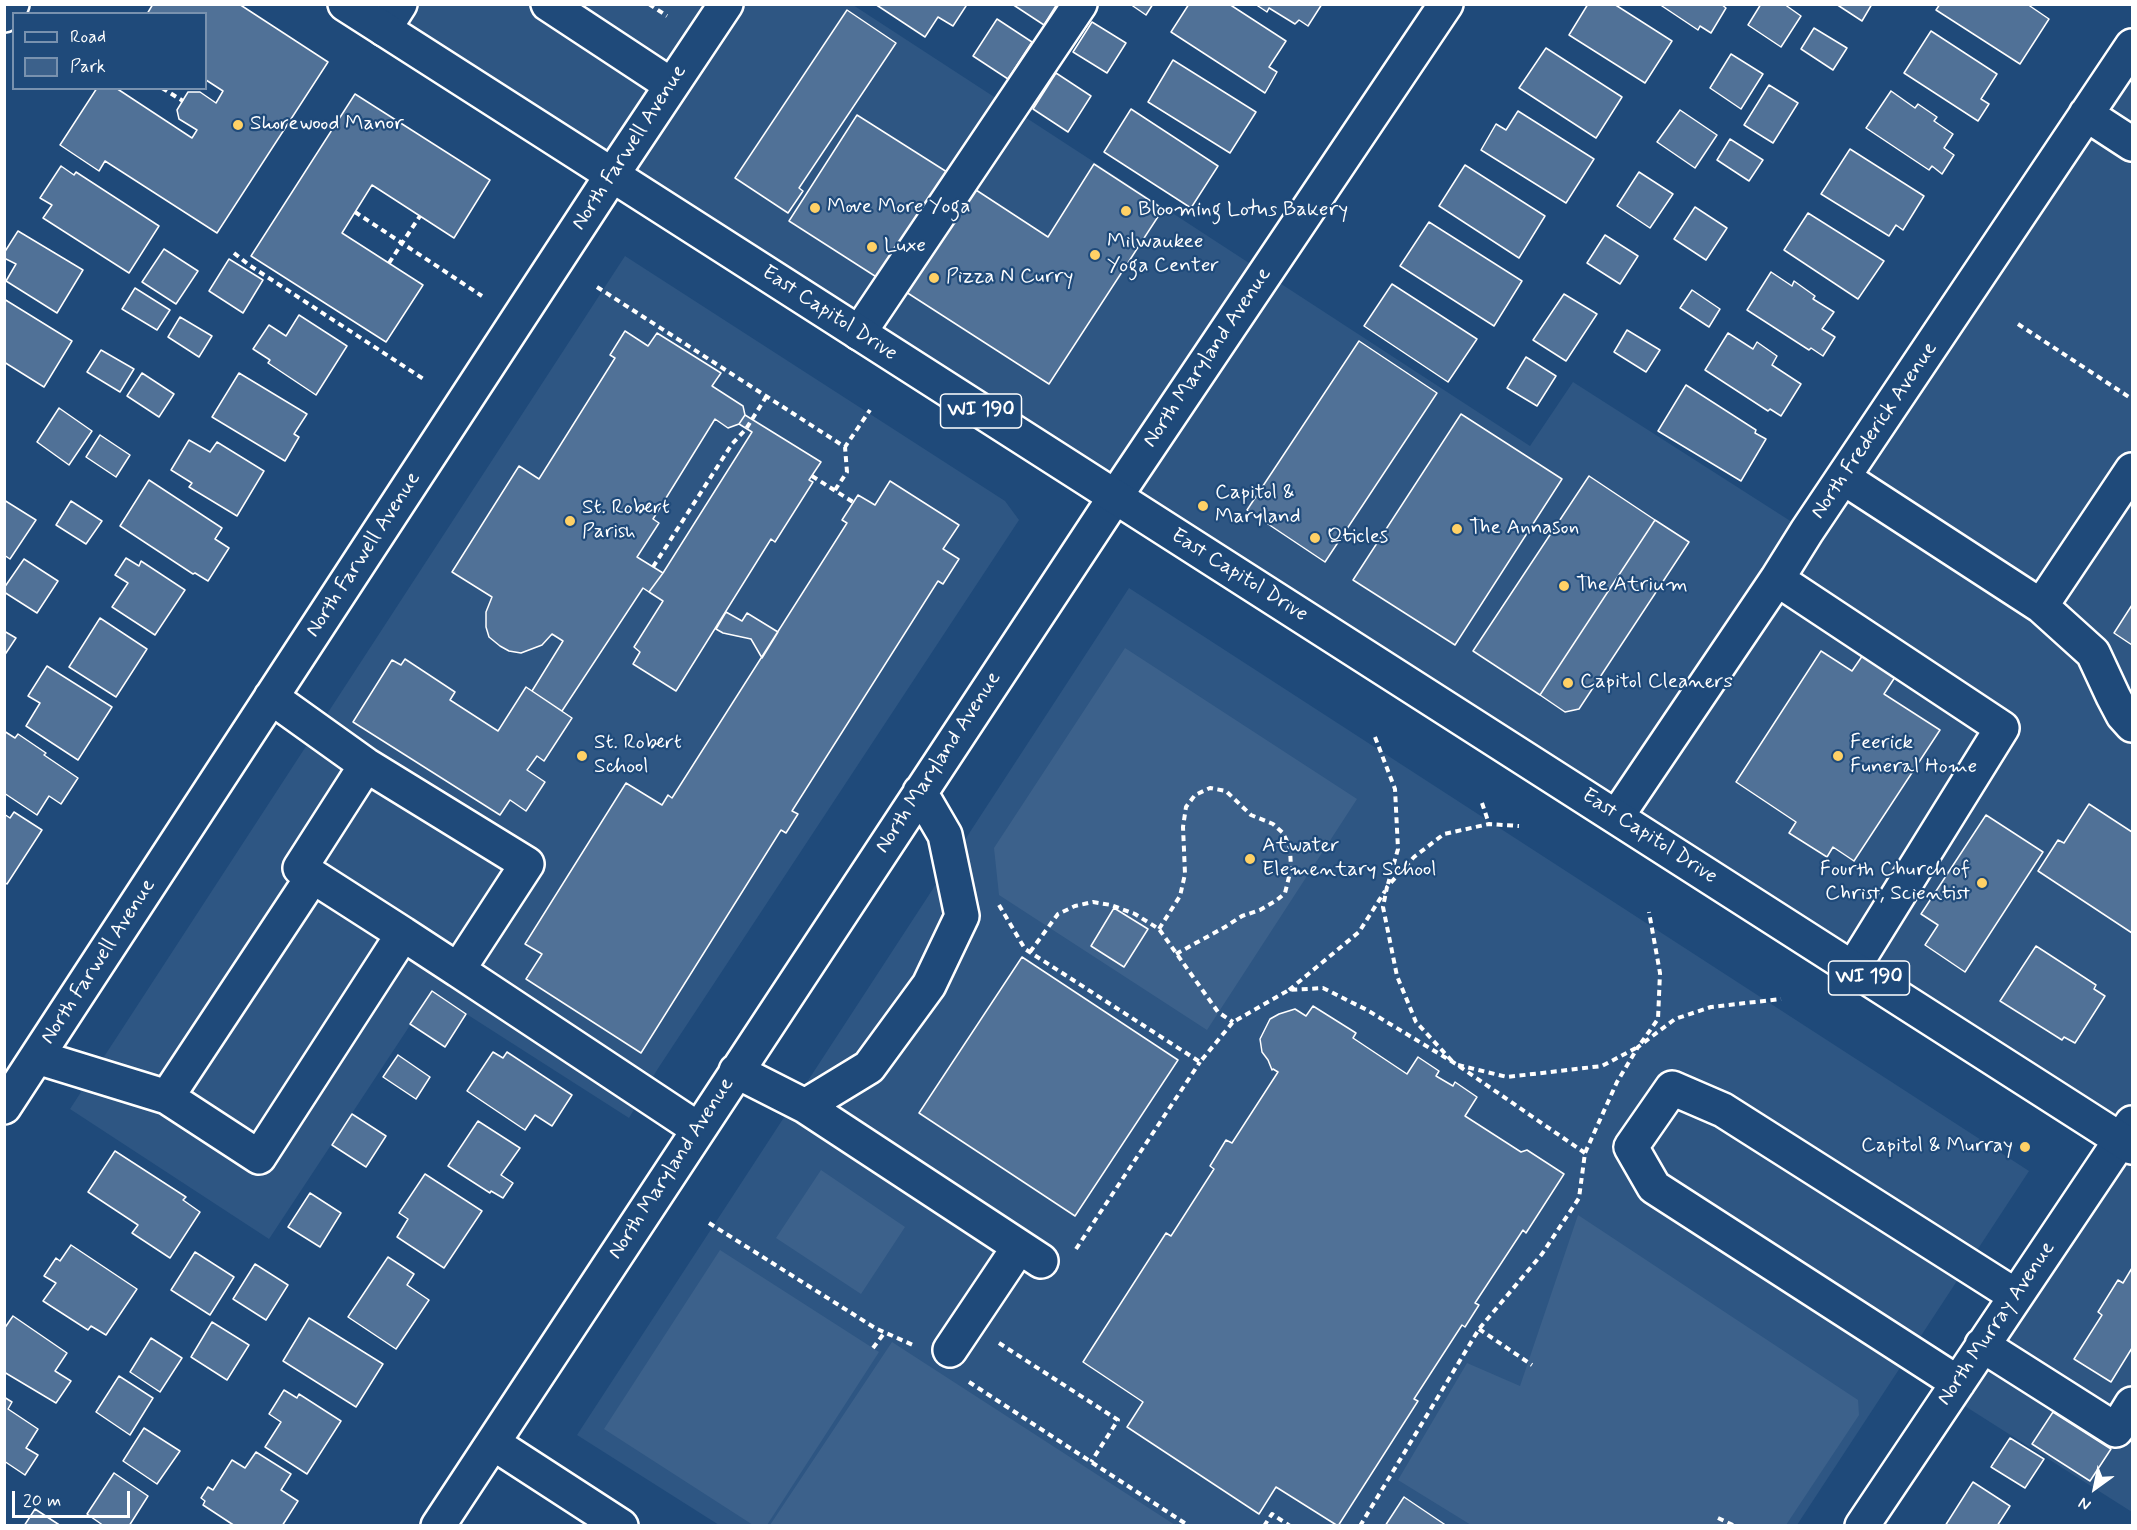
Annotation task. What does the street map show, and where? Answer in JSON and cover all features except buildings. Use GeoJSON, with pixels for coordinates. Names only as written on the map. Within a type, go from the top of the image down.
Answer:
{"type":"FeatureCollection","features":[{"type":"Feature","properties":{"kind":"street"},"geometry":{"type":"LineString","coordinates":[[4,15],[12,4]]}},
{"type":"Feature","properties":{"kind":"street","name":"East Capitol Drive"},"geometry":{"type":"LineString","coordinates":[[345,4],[392,17],[612,175],[1854,968],[2129,1136]]}},
{"type":"Feature","properties":{"kind":"street"},"geometry":{"type":"LineString","coordinates":[[548,4],[671,85]]}},
{"type":"Feature","properties":{"kind":"street","name":"North Farwell Avenue"},"geometry":{"type":"LineString","coordinates":[[4,1107],[726,4]]}},
{"type":"Feature","properties":{"kind":"street"},"geometry":{"type":"LineString","coordinates":[[859,333],[1080,4]]}},
{"type":"Feature","properties":{"kind":"street","name":"North Maryland Avenue"},"geometry":{"type":"LineString","coordinates":[[438,1526],[1115,496],[1446,4]]}},
{"type":"Feature","properties":{"kind":"street","name":"North Frederick Avenue"},"geometry":{"type":"LineString","coordinates":[[1617,816],[2133,46]]}},
{"type":"Feature","properties":{"kind":"street"},"geometry":{"type":"LineString","coordinates":[[2086,114],[2133,144]]}},
{"type":"Feature","properties":{"kind":"street"},"geometry":{"type":"LineString","coordinates":[[2041,606],[2133,470]]}},
{"type":"Feature","properties":{"kind":"street"},"geometry":{"type":"LineString","coordinates":[[1844,478],[2041,606],[2092,653],[2112,696],[2123,715],[2133,725]]}},
{"type":"Feature","properties":{"kind":"street"},"geometry":{"type":"LineString","coordinates":[[1777,579],[2002,728],[1854,968]]}},
{"type":"Feature","properties":{"kind":"street"},"geometry":{"type":"LineString","coordinates":[[271,697],[366,765],[527,864],[458,970]]}},
{"type":"Feature","properties":{"kind":"street"},"geometry":{"type":"LineString","coordinates":[[366,765],[300,868],[698,1129]]}},
{"type":"Feature","properties":{"kind":"street"},"geometry":{"type":"LineString","coordinates":[[805,1106],[869,1067],[928,985],[962,916],[945,835],[920,792]]}},
{"type":"Feature","properties":{"kind":"street"},"geometry":{"type":"LineString","coordinates":[[167,1097],[313,876]]}},
{"type":"Feature","properties":{"kind":"street"},"geometry":{"type":"LineString","coordinates":[[37,1057],[167,1097],[259,1157],[403,934]]}},
{"type":"Feature","properties":{"kind":"street"},"geometry":{"type":"LineString","coordinates":[[736,1071],[805,1106],[1030,1254],[968,1322],[950,1350]]}},
{"type":"Feature","properties":{"kind":"street"},"geometry":{"type":"LineString","coordinates":[[1958,1383],[1654,1187],[1630,1147],[1672,1088],[1723,1110],[2016,1296]]}},
{"type":"Feature","properties":{"kind":"street","name":"North Murray Avenue"},"geometry":{"type":"LineString","coordinates":[[1862,1526],[1982,1345],[2129,1136]]}},
{"type":"Feature","properties":{"kind":"street"},"geometry":{"type":"LineString","coordinates":[[1982,1345],[2127,1425]]}},
{"type":"Feature","properties":{"kind":"street"},"geometry":{"type":"LineString","coordinates":[[493,1443],[621,1526]]}},
{"type":"Feature","properties":{"kind":"path"},"geometry":{"type":"LineString","coordinates":[[649,4],[667,16]]}},
{"type":"Feature","properties":{"kind":"path"},"geometry":{"type":"LineString","coordinates":[[165,90],[183,101]]}},
{"type":"Feature","properties":{"kind":"path"},"geometry":{"type":"LineString","coordinates":[[355,212],[482,296]]}},
{"type":"Feature","properties":{"kind":"path"},"geometry":{"type":"LineString","coordinates":[[389,263],[420,216]]}},
{"type":"Feature","properties":{"kind":"path"},"geometry":{"type":"LineString","coordinates":[[234,253],[425,380]]}},
{"type":"Feature","properties":{"kind":"path"},"geometry":{"type":"LineString","coordinates":[[597,287],[845,447]]}},
{"type":"Feature","properties":{"kind":"path"},"geometry":{"type":"LineString","coordinates":[[2018,324],[2133,399]]}},
{"type":"Feature","properties":{"kind":"path"},"geometry":{"type":"LineString","coordinates":[[653,567],[732,444],[747,429],[766,397]]}},
{"type":"Feature","properties":{"kind":"path"},"geometry":{"type":"LineString","coordinates":[[835,490],[847,472],[845,447],[870,410]]}},
{"type":"Feature","properties":{"kind":"path"},"geometry":{"type":"LineString","coordinates":[[812,476],[853,502]]}},
{"type":"Feature","properties":{"kind":"path"},"geometry":{"type":"LineString","coordinates":[[1375,737],[1395,789],[1398,849],[1383,907],[1397,976],[1416,1022],[1456,1065],[1507,1077],[1602,1066],[1638,1047],[1675,1019],[1711,1007],[1780,999]]}},
{"type":"Feature","properties":{"kind":"path"},"geometry":{"type":"LineString","coordinates":[[1159,929],[1180,896],[1185,874],[1185,807],[1195,795],[1210,788],[1226,791],[1251,816],[1273,824],[1284,834],[1290,848],[1291,869],[1285,893],[1260,910],[1242,916],[1176,954]]}},
{"type":"Feature","properties":{"kind":"path"},"geometry":{"type":"LineString","coordinates":[[1482,803],[1489,824]]}},
{"type":"Feature","properties":{"kind":"path"},"geometry":{"type":"LineString","coordinates":[[1030,1254],[1064,1267],[1200,1062],[1233,1022],[1289,990],[1359,932],[1387,887],[1414,857],[1444,834],[1489,824],[1519,826]]}},
{"type":"Feature","properties":{"kind":"path"},"geometry":{"type":"LineString","coordinates":[[1030,952],[1058,914],[1075,906],[1093,902],[1111,905],[1136,914],[1159,929],[1218,1012],[1233,1022]]}},
{"type":"Feature","properties":{"kind":"path"},"geometry":{"type":"LineString","coordinates":[[998,904],[1025,949],[1200,1062]]}},
{"type":"Feature","properties":{"kind":"path"},"geometry":{"type":"LineString","coordinates":[[1360,1526],[1479,1329],[1542,1254],[1578,1198],[1585,1153],[1617,1082],[1658,1019],[1660,973],[1649,912]]}},
{"type":"Feature","properties":{"kind":"path"},"geometry":{"type":"LineString","coordinates":[[1289,990],[1323,988],[1367,1010],[1456,1065],[1585,1153]]}},
{"type":"Feature","properties":{"kind":"path"},"geometry":{"type":"LineString","coordinates":[[968,1322],[1118,1420],[1091,1462]]}},
{"type":"Feature","properties":{"kind":"path"},"geometry":{"type":"LineString","coordinates":[[1479,1329],[1532,1365]]}},
{"type":"Feature","properties":{"kind":"path"},"geometry":{"type":"LineString","coordinates":[[873,1348],[885,1332]]}},
{"type":"Feature","properties":{"kind":"path"},"geometry":{"type":"LineString","coordinates":[[1264,1526],[1272,1514],[1290,1526]]}},
{"type":"Feature","properties":{"kind":"path"},"geometry":{"type":"LineString","coordinates":[[1718,1518],[1735,1526]]}},
{"type":"Feature","properties":{"kind":"shaded area"},"geometry":{"type":"Polygon","coordinates":[[[345,5],[853,5],[1530,446],[1573,382],[1806,531],[2132,46],[2132,1512],[1949,1396],[2121,1140],[345,5]]]}},
{"type":"Feature","properties":{"kind":"shaded area","name":"St. Robert School"},"geometry":{"type":"Polygon","coordinates":[[[625,256],[1005,501],[1019,520],[657,1070],[629,1118],[432,992],[269,1239],[70,1109],[625,256]]]}},
{"type":"Feature","properties":{"kind":"shaded area","name":"Atwater Elementary School"},"geometry":{"type":"Polygon","coordinates":[[[1129,588],[2029,1171],[1797,1525],[719,1525],[577,1435],[1129,588]]]}},
{"type":"Feature","properties":{"kind":"green space"},"geometry":{"type":"Polygon","coordinates":[[[1125,648],[1357,799],[1207,1030],[999,895],[994,848],[1125,648]]]}},
{"type":"Feature","properties":{"kind":"green space"},"geometry":{"type":"Polygon","coordinates":[[[821,1170],[905,1227],[861,1294],[776,1238],[821,1170]]]}},
{"type":"Feature","properties":{"kind":"green space"},"geometry":{"type":"Polygon","coordinates":[[[1578,1215],[1858,1400],[1859,1415],[1786,1525],[1471,1525],[1398,1480],[1467,1363],[1520,1386],[1578,1215]]]}},
{"type":"Feature","properties":{"kind":"green space"},"geometry":{"type":"Polygon","coordinates":[[[720,1250],[879,1352],[767,1525],[753,1525],[604,1429],[720,1250]]]}},
{"type":"Feature","properties":{"kind":"green space"},"geometry":{"type":"Polygon","coordinates":[[[892,1342],[1175,1525],[770,1525],[892,1342]]]}},
{"type":"Feature","properties":{"kind":"place","name":"Shorewood Manor"},"geometry":{"type":"Point","coordinates":[238,125]}},
{"type":"Feature","properties":{"kind":"place","name":"Move More Yoga"},"geometry":{"type":"Point","coordinates":[815,208]}},
{"type":"Feature","properties":{"kind":"place","name":"Blooming Lotus Bakery"},"geometry":{"type":"Point","coordinates":[1126,211]}},
{"type":"Feature","properties":{"kind":"place","name":"Luxe"},"geometry":{"type":"Point","coordinates":[872,247]}},
{"type":"Feature","properties":{"kind":"place","name":"Milwaukee Yoga Center"},"geometry":{"type":"Point","coordinates":[1095,255]}},
{"type":"Feature","properties":{"kind":"place","name":"Pizza N Curry"},"geometry":{"type":"Point","coordinates":[934,278]}},
{"type":"Feature","properties":{"kind":"place","name":"Capitol & Maryland"},"geometry":{"type":"Point","coordinates":[1203,506]}},
{"type":"Feature","properties":{"kind":"place","name":"St. Robert Parish"},"geometry":{"type":"Point","coordinates":[570,521]}},
{"type":"Feature","properties":{"kind":"place","name":"The Annason"},"geometry":{"type":"Point","coordinates":[1457,529]}},
{"type":"Feature","properties":{"kind":"place","name":"Qticles"},"geometry":{"type":"Point","coordinates":[1315,538]}},
{"type":"Feature","properties":{"kind":"place","name":"The Atrium"},"geometry":{"type":"Point","coordinates":[1564,586]}},
{"type":"Feature","properties":{"kind":"place","name":"Capitol Cleaners"},"geometry":{"type":"Point","coordinates":[1568,683]}},
{"type":"Feature","properties":{"kind":"place","name":"St. Robert School"},"geometry":{"type":"Point","coordinates":[582,756]}},
{"type":"Feature","properties":{"kind":"place","name":"Feerick Funeral Home"},"geometry":{"type":"Point","coordinates":[1838,756]}},
{"type":"Feature","properties":{"kind":"place","name":"Atwater Elementary School"},"geometry":{"type":"Point","coordinates":[1250,859]}},
{"type":"Feature","properties":{"kind":"place","name":"Fourth Church of Christ, Scientist"},"geometry":{"type":"Point","coordinates":[1982,883]}},
{"type":"Feature","properties":{"kind":"place","name":"Capitol & Murray"},"geometry":{"type":"Point","coordinates":[2025,1147]}}]}
